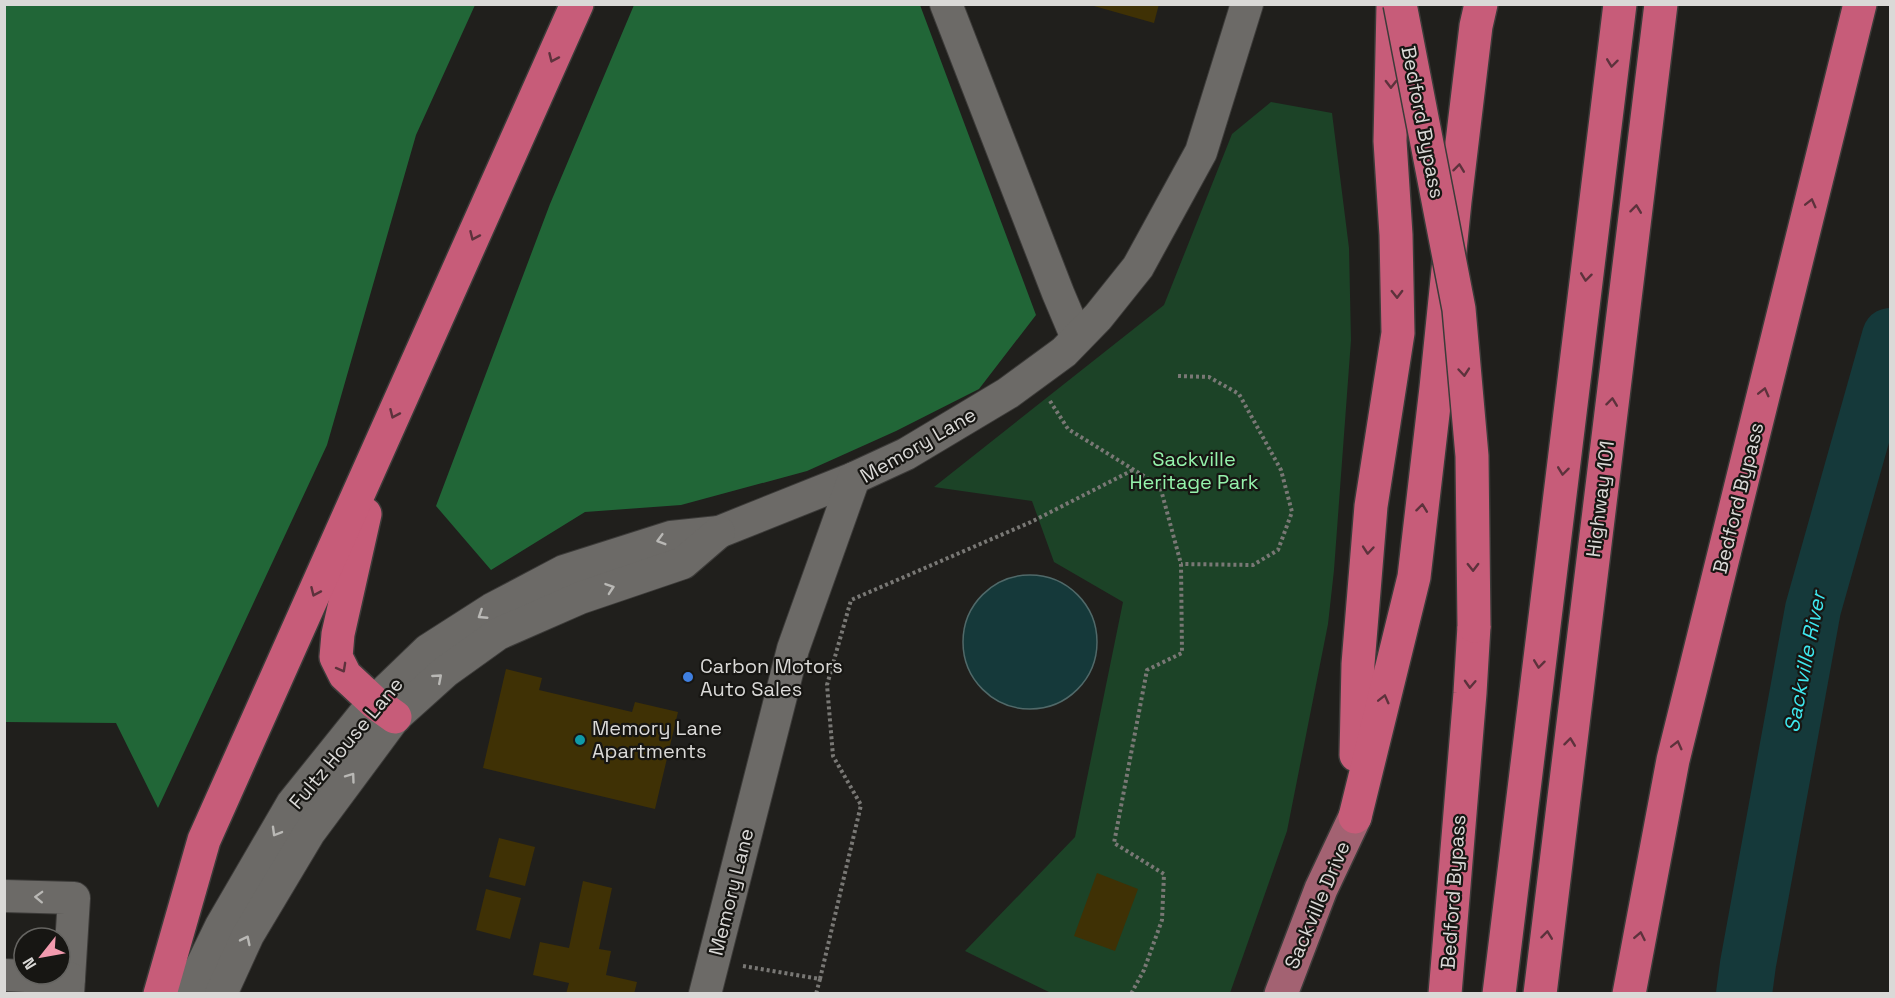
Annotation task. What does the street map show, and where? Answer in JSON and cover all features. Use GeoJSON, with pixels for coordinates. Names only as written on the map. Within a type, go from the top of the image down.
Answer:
{"type":"FeatureCollection","features":[{"type":"Feature","properties":{"kind":"highway"},"geometry":{"type":"LineString","coordinates":[[160,993],[204,840],[577,4]]}},
{"type":"Feature","properties":{"kind":"highway"},"geometry":{"type":"LineString","coordinates":[[1355,817],[1358,664],[1370,518],[1398,333],[1396,235],[1390,141],[1393,4]]}},
{"type":"Feature","properties":{"kind":"highway","name":"Bedford Bypass"},"geometry":{"type":"LineString","coordinates":[[1400,4],[1459,309],[1472,456],[1473,626],[1470,693],[1445,993]]}},
{"type":"Feature","properties":{"kind":"highway"},"geometry":{"type":"LineString","coordinates":[[1355,817],[1414,577],[1455,201],[1476,26],[1481,4]]}},
{"type":"Feature","properties":{"kind":"highway","name":"Highway 101"},"geometry":{"type":"LineString","coordinates":[[1499,993],[1620,4]]}},
{"type":"Feature","properties":{"kind":"highway","name":"Highway 101"},"geometry":{"type":"LineString","coordinates":[[1540,993],[1661,4]]}},
{"type":"Feature","properties":{"kind":"highway","name":"Bedford Bypass"},"geometry":{"type":"LineString","coordinates":[[1629,993],[1673,760],[1860,4]]}},
{"type":"Feature","properties":{"kind":"highway"},"geometry":{"type":"LineString","coordinates":[[380,447],[338,634],[336,657],[345,675],[385,709]]}},
{"type":"Feature","properties":{"kind":"main road","name":"Sackville Drive"},"geometry":{"type":"LineString","coordinates":[[1281,993],[1322,889],[1355,817]]}},
{"type":"Feature","properties":{"kind":"street"},"geometry":{"type":"LineString","coordinates":[[946,4],[1077,338]]}},
{"type":"Feature","properties":{"kind":"street","name":"Memory Lane"},"geometry":{"type":"LineString","coordinates":[[705,993],[793,649],[854,478],[906,454],[1008,393],[1064,352],[1098,317],[1138,267],[1201,152],[1247,4]]}},
{"type":"Feature","properties":{"kind":"street","name":"Fultz House Lane"},"geometry":{"type":"LineString","coordinates":[[221,993],[248,936],[309,833],[385,709],[428,650],[492,609],[564,571],[672,537],[719,532],[854,478]]}},
{"type":"Feature","properties":{"kind":"street","name":"Fultz House Lane"},"geometry":{"type":"LineString","coordinates":[[188,993],[221,926],[292,804],[385,709]]}},
{"type":"Feature","properties":{"kind":"street"},"geometry":{"type":"LineString","coordinates":[[4,896],[74,898],[72,927]]}},
{"type":"Feature","properties":{"kind":"path"},"geometry":{"type":"LineString","coordinates":[[1033,375],[1068,429],[1160,486],[1181,564],[1182,653],[1147,670],[1114,843],[1164,874],[1162,920],[1144,970],[1131,993]]}},
{"type":"Feature","properties":{"kind":"path"},"geometry":{"type":"LineString","coordinates":[[1178,376],[1209,377],[1239,394],[1281,470],[1292,512],[1278,550],[1253,565],[1181,564]]}},
{"type":"Feature","properties":{"kind":"path"},"geometry":{"type":"LineString","coordinates":[[816,993],[861,806],[833,756],[827,685],[851,600],[1031,522],[1133,470]]}},
{"type":"Feature","properties":{"kind":"path"},"geometry":{"type":"LineString","coordinates":[[713,960],[820,979]]}},
{"type":"Feature","properties":{"kind":"green space"},"geometry":{"type":"Polygon","coordinates":[[[5,4],[475,5],[416,135],[327,445],[158,808],[116,723],[5,722],[5,4]]]}},
{"type":"Feature","properties":{"kind":"green space"},"geometry":{"type":"Polygon","coordinates":[[[634,5],[920,5],[1036,315],[979,389],[896,431],[807,471],[681,505],[585,512],[491,570],[436,506],[550,204],[634,5]]]}},
{"type":"Feature","properties":{"kind":"green space","name":"Sackville Heritage Park"},"geometry":{"type":"Polygon","coordinates":[[[1271,102],[1332,113],[1349,248],[1351,340],[1334,570],[1328,624],[1287,831],[1230,993],[1051,993],[965,951],[1075,837],[1123,602],[1054,562],[1032,501],[934,487],[1164,305],[1232,134],[1271,102]]]}},
{"type":"Feature","properties":{"kind":"water"},"geometry":{"type":"Polygon","coordinates":[[[1030,575],[1056,580],[1077,595],[1092,616],[1097,642],[1092,668],[1077,689],[1056,704],[1030,709],[1004,704],[983,689],[968,668],[963,642],[968,616],[983,595],[1004,580],[1030,575]]]}},
{"type":"Feature","properties":{"kind":"building"},"geometry":{"type":"Polygon","coordinates":[[[1087,4],[1159,4],[1154,23],[1087,4]]]}},
{"type":"Feature","properties":{"kind":"building","name":"Memory Lane Apartments"},"geometry":{"type":"Polygon","coordinates":[[[506,669],[542,678],[539,690],[632,712],[635,702],[678,712],[655,809],[483,768],[506,669]]]}},
{"type":"Feature","properties":{"kind":"building"},"geometry":{"type":"Polygon","coordinates":[[[499,838],[535,847],[525,886],[489,877],[499,838]]]}},
{"type":"Feature","properties":{"kind":"building"},"geometry":{"type":"Polygon","coordinates":[[[1097,873],[1138,889],[1115,951],[1074,936],[1097,873]]]}},
{"type":"Feature","properties":{"kind":"building"},"geometry":{"type":"Polygon","coordinates":[[[583,881],[612,888],[599,949],[611,951],[606,975],[637,982],[634,994],[566,994],[569,983],[533,975],[540,942],[569,948],[583,881]]]}},
{"type":"Feature","properties":{"kind":"building"},"geometry":{"type":"Polygon","coordinates":[[[486,889],[521,898],[510,939],[476,930],[486,889]]]}},
{"type":"Feature","properties":{"kind":"waterway","name":"Sackville River"},"geometry":{"type":"LineString","coordinates":[[1744,994],[1813,609],[1890,336]]}},
{"type":"Feature","properties":{"kind":"place","name":"Carbon Motors Auto Sales"},"geometry":{"type":"Point","coordinates":[688,677]}},
{"type":"Feature","properties":{"kind":"place","name":"Memory Lane Apartments"},"geometry":{"type":"Point","coordinates":[580,740]}}]}
